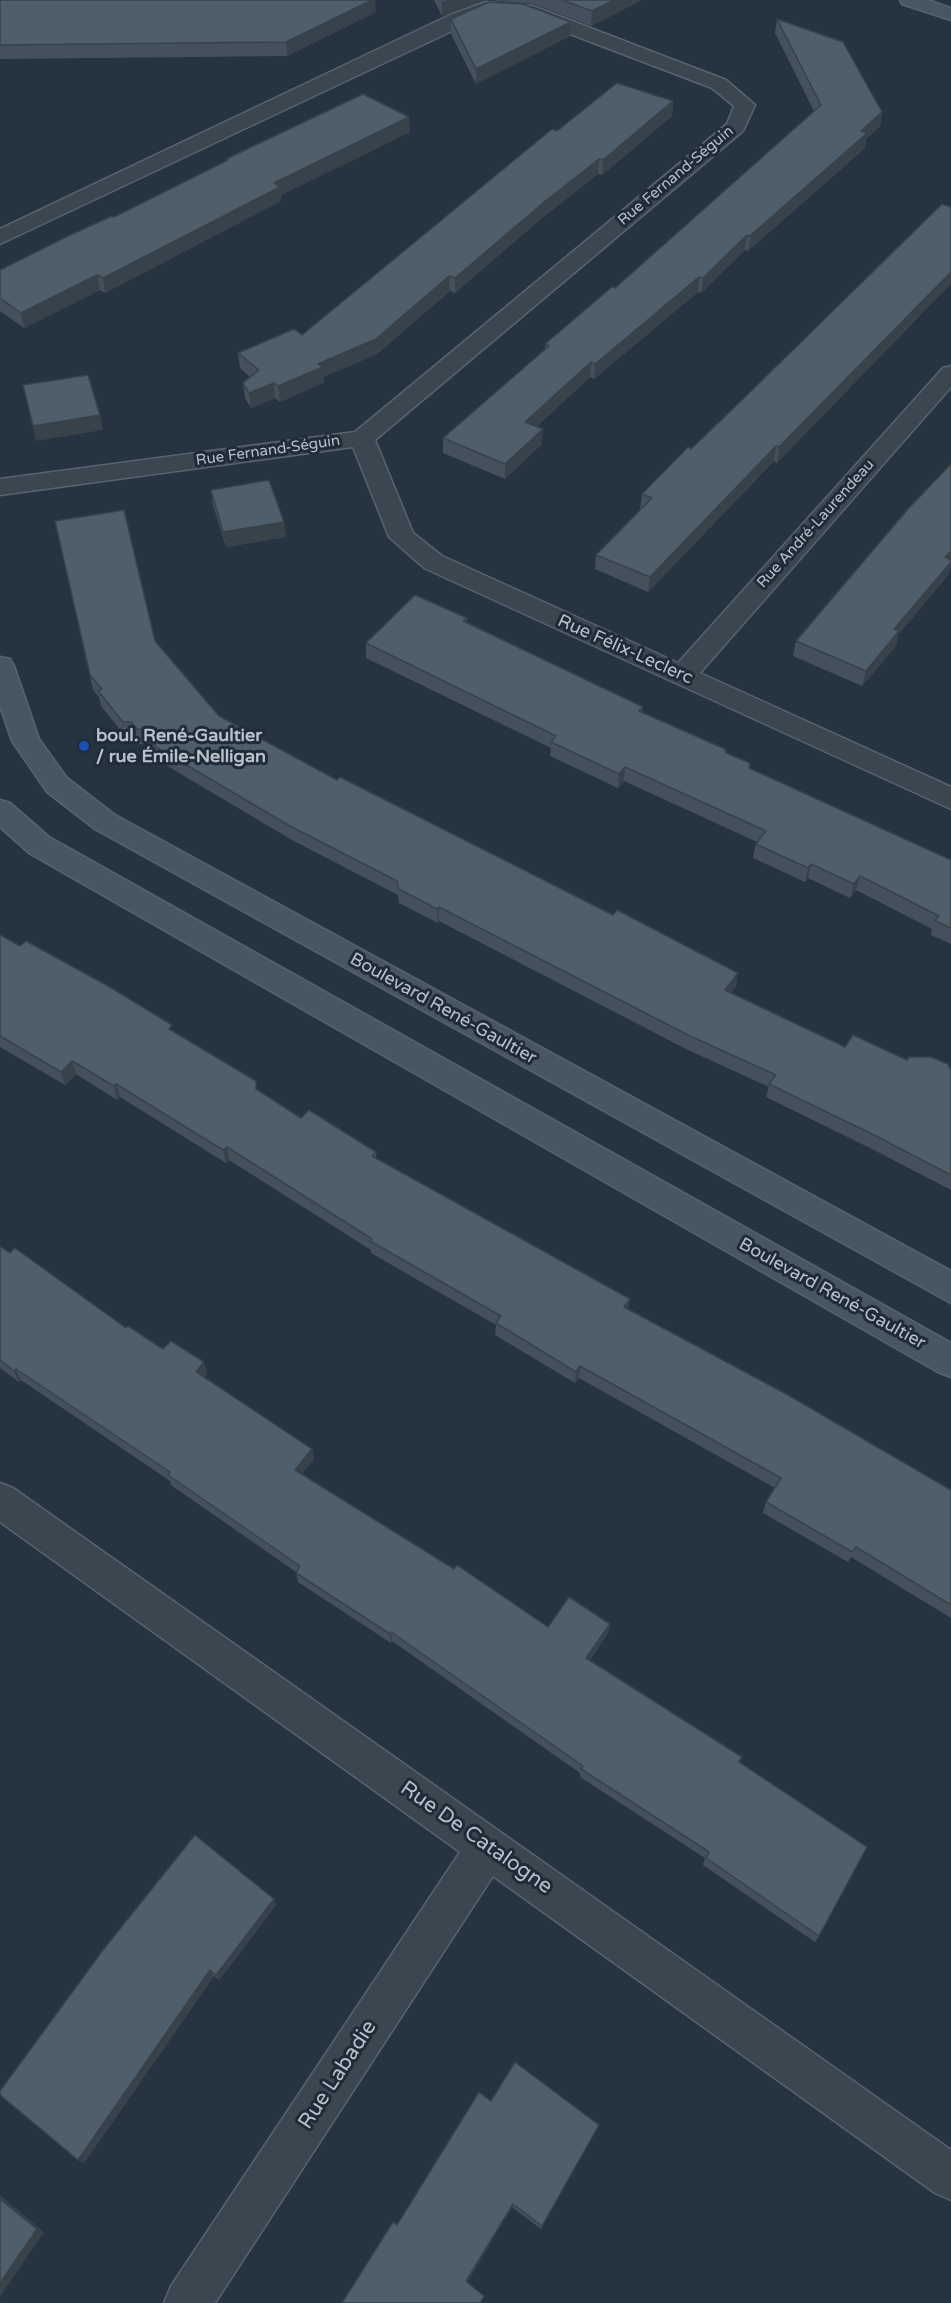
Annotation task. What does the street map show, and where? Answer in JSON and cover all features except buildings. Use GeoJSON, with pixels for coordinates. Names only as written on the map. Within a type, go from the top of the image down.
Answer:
{"type":"FeatureCollection","features":[{"type":"Feature","properties":{"kind":"street"},"geometry":{"type":"LineString","coordinates":[[909,0],[951,14]]}},
{"type":"Feature","properties":{"kind":"street","name":"Rue Fernand-Séguin"},"geometry":{"type":"LineString","coordinates":[[0,237],[459,18],[486,8],[526,10],[719,84],[745,105],[736,127],[362,438],[0,487]]}},
{"type":"Feature","properties":{"kind":"street","name":"Rue André-Laurendeau"},"geometry":{"type":"LineString","coordinates":[[682,676],[951,373]]}},
{"type":"Feature","properties":{"kind":"street","name":"Rue Félix-Leclerc"},"geometry":{"type":"LineString","coordinates":[[362,438],[402,537],[433,562],[951,799]]}},
{"type":"Feature","properties":{"kind":"street","name":"Boulevard René-Gaultier"},"geometry":{"type":"LineString","coordinates":[[0,666],[26,741],[57,785],[105,822],[951,1288]]}},
{"type":"Feature","properties":{"kind":"street","name":"Boulevard René-Gaultier"},"geometry":{"type":"LineString","coordinates":[[0,810],[39,845],[951,1361]]}},
{"type":"Feature","properties":{"kind":"street","name":"Rue De Catalogne"},"geometry":{"type":"LineString","coordinates":[[0,1500],[951,2177]]}},
{"type":"Feature","properties":{"kind":"street","name":"Rue Labadie"},"geometry":{"type":"LineString","coordinates":[[188,2303],[488,1848]]}},
{"type":"Feature","properties":{"kind":"place","name":"boul. René-Gaultier / rue Émile-Nelligan"},"geometry":{"type":"Point","coordinates":[84,746]}}]}
